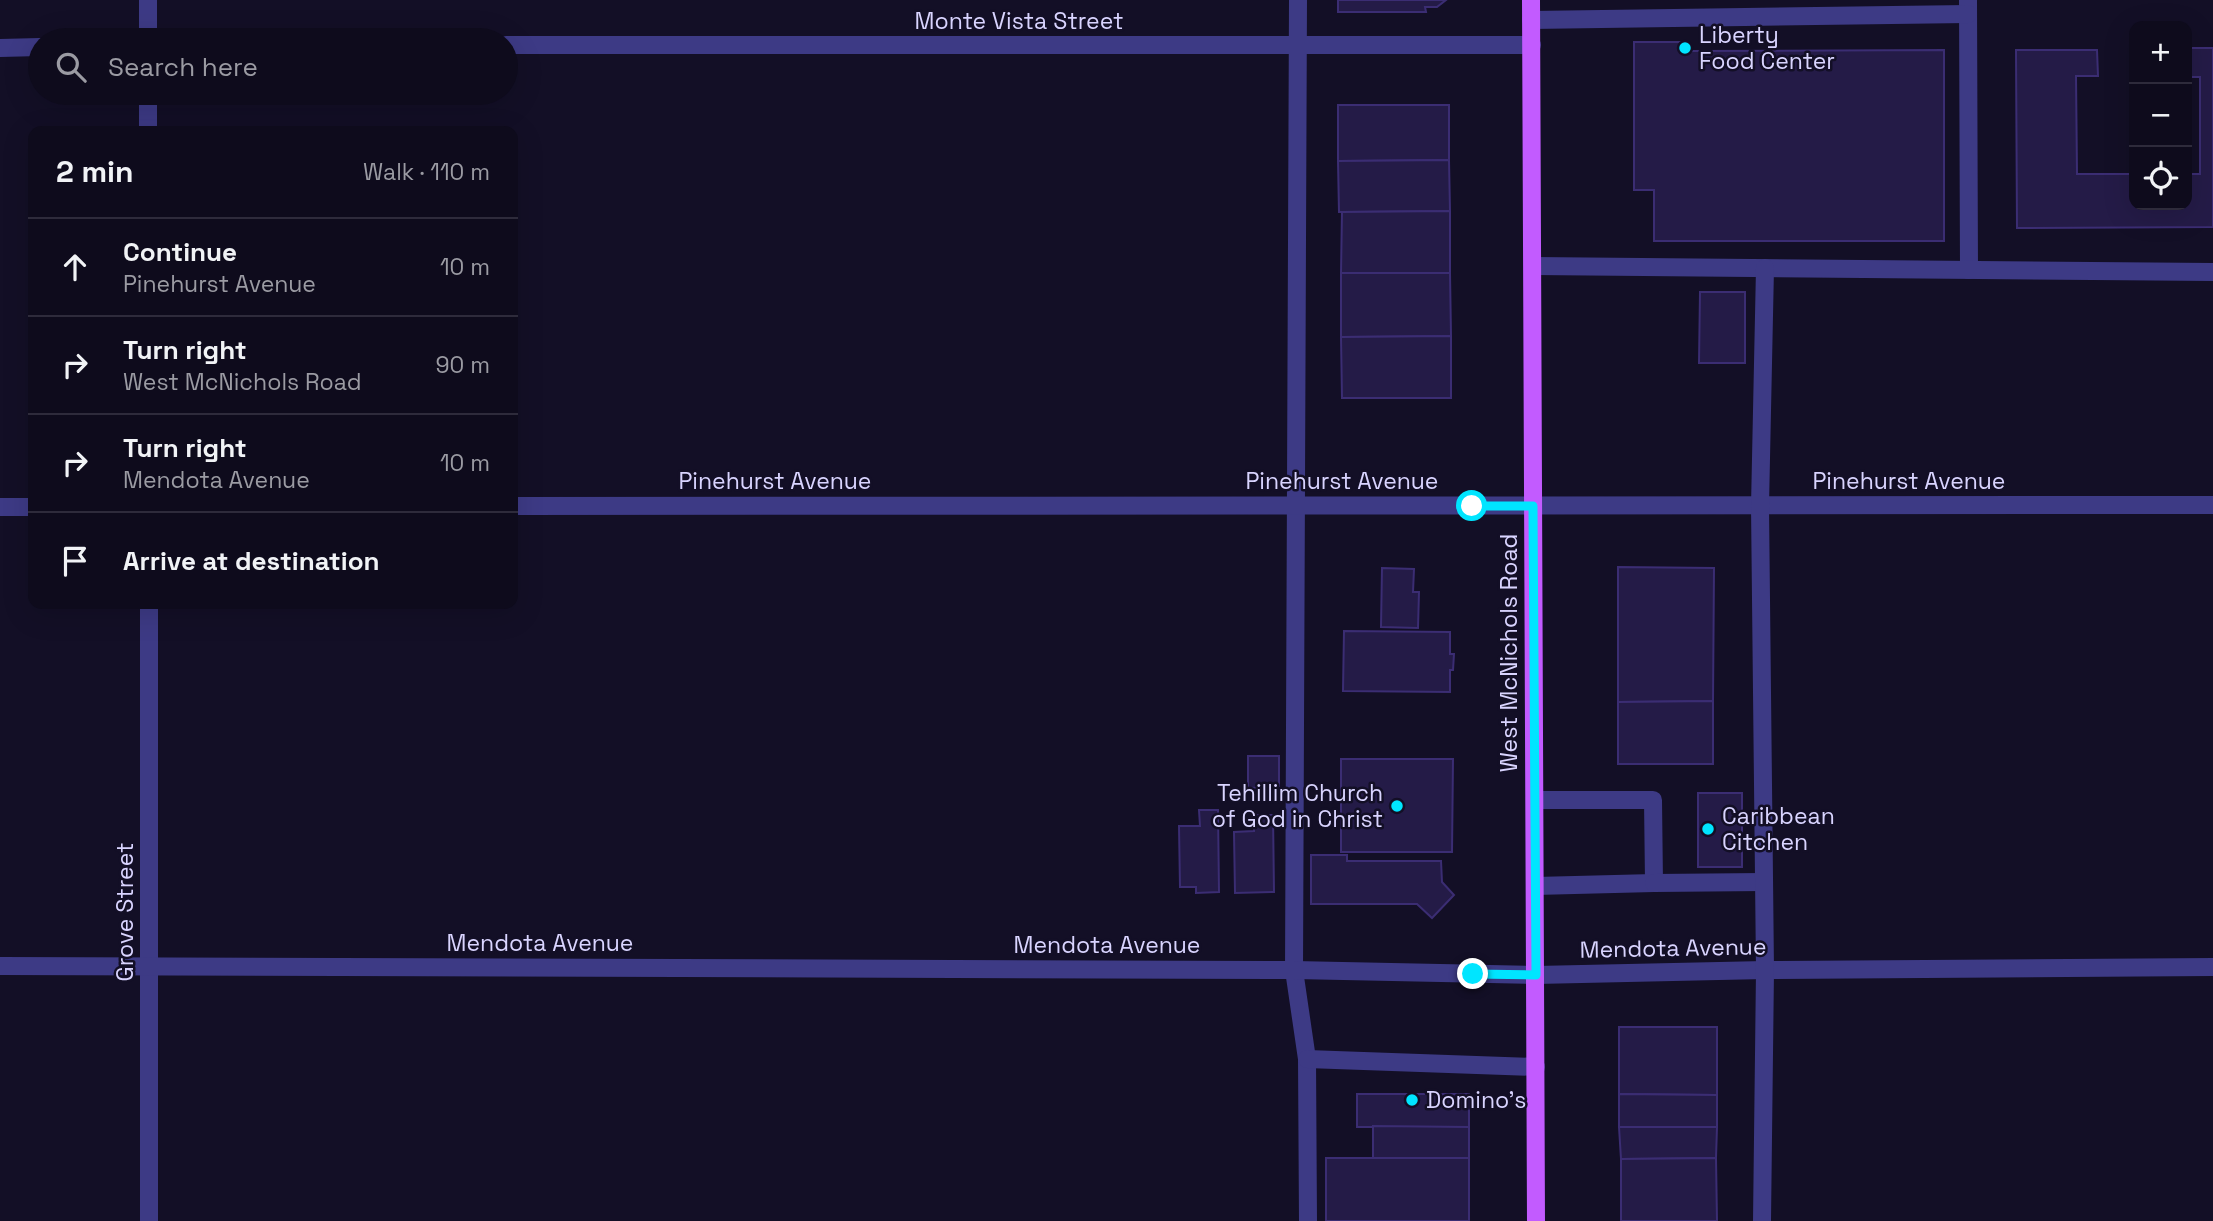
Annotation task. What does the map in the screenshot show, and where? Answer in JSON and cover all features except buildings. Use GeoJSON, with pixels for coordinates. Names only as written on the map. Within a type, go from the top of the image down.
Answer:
{"type":"FeatureCollection","features":[{"type":"Feature","properties":{"kind":"main road","name":"West McNichols Road"},"geometry":{"type":"LineString","coordinates":[[1531,0],[1536,1221]]}},
{"type":"Feature","properties":{"kind":"street"},"geometry":{"type":"LineString","coordinates":[[148,0],[148,28]]}},
{"type":"Feature","properties":{"kind":"street"},"geometry":{"type":"LineString","coordinates":[[1298,0],[1294,970],[1307,1059],[1308,1221]]}},
{"type":"Feature","properties":{"kind":"street"},"geometry":{"type":"LineString","coordinates":[[1531,20],[1686,9],[1968,7],[1969,270]]}},
{"type":"Feature","properties":{"kind":"street","name":"Monte Vista Street"},"geometry":{"type":"LineString","coordinates":[[518,45],[1532,45]]}},
{"type":"Feature","properties":{"kind":"street"},"geometry":{"type":"LineString","coordinates":[[0,48],[28,47]]}},
{"type":"Feature","properties":{"kind":"street"},"geometry":{"type":"LineString","coordinates":[[148,105],[148,126]]}},
{"type":"Feature","properties":{"kind":"street"},"geometry":{"type":"LineString","coordinates":[[1532,267],[2213,272]]}},
{"type":"Feature","properties":{"kind":"street"},"geometry":{"type":"LineString","coordinates":[[1762,1221],[1765,970],[1760,506],[1765,268]]}},
{"type":"Feature","properties":{"kind":"street","name":"Pinehurst Avenue"},"geometry":{"type":"LineString","coordinates":[[518,506],[2213,505]]}},
{"type":"Feature","properties":{"kind":"street"},"geometry":{"type":"LineString","coordinates":[[0,507],[28,507]]}},
{"type":"Feature","properties":{"kind":"street","name":"Grove Street"},"geometry":{"type":"LineString","coordinates":[[149,609],[149,1221]]}},
{"type":"Feature","properties":{"kind":"street"},"geometry":{"type":"LineString","coordinates":[[1535,800],[1653,800],[1654,883]]}},
{"type":"Feature","properties":{"kind":"street"},"geometry":{"type":"LineString","coordinates":[[1535,886],[1764,882]]}},
{"type":"Feature","properties":{"kind":"street","name":"Mendota Avenue"},"geometry":{"type":"LineString","coordinates":[[0,966],[1294,970],[1536,975],[1765,970],[2213,967]]}},
{"type":"Feature","properties":{"kind":"street"},"geometry":{"type":"LineString","coordinates":[[1307,1059],[1535,1066]]}},
{"type":"Feature","properties":{"kind":"place","name":"Liberty Food Center"},"geometry":{"type":"Point","coordinates":[1685,48]}},
{"type":"Feature","properties":{"kind":"place","name":"Tehillim Church of God in Christ"},"geometry":{"type":"Point","coordinates":[1397,806]}},
{"type":"Feature","properties":{"kind":"place","name":"Caribbean Citchen"},"geometry":{"type":"Point","coordinates":[1708,829]}},
{"type":"Feature","properties":{"kind":"place","name":"Domino's"},"geometry":{"type":"Point","coordinates":[1412,1100]}},
{"type":"Feature","properties":{"kind":"route"},"geometry":{"type":"LineString","coordinates":[[1472,506],[1533,506],[1536,975],[1473,974]]}}]}
